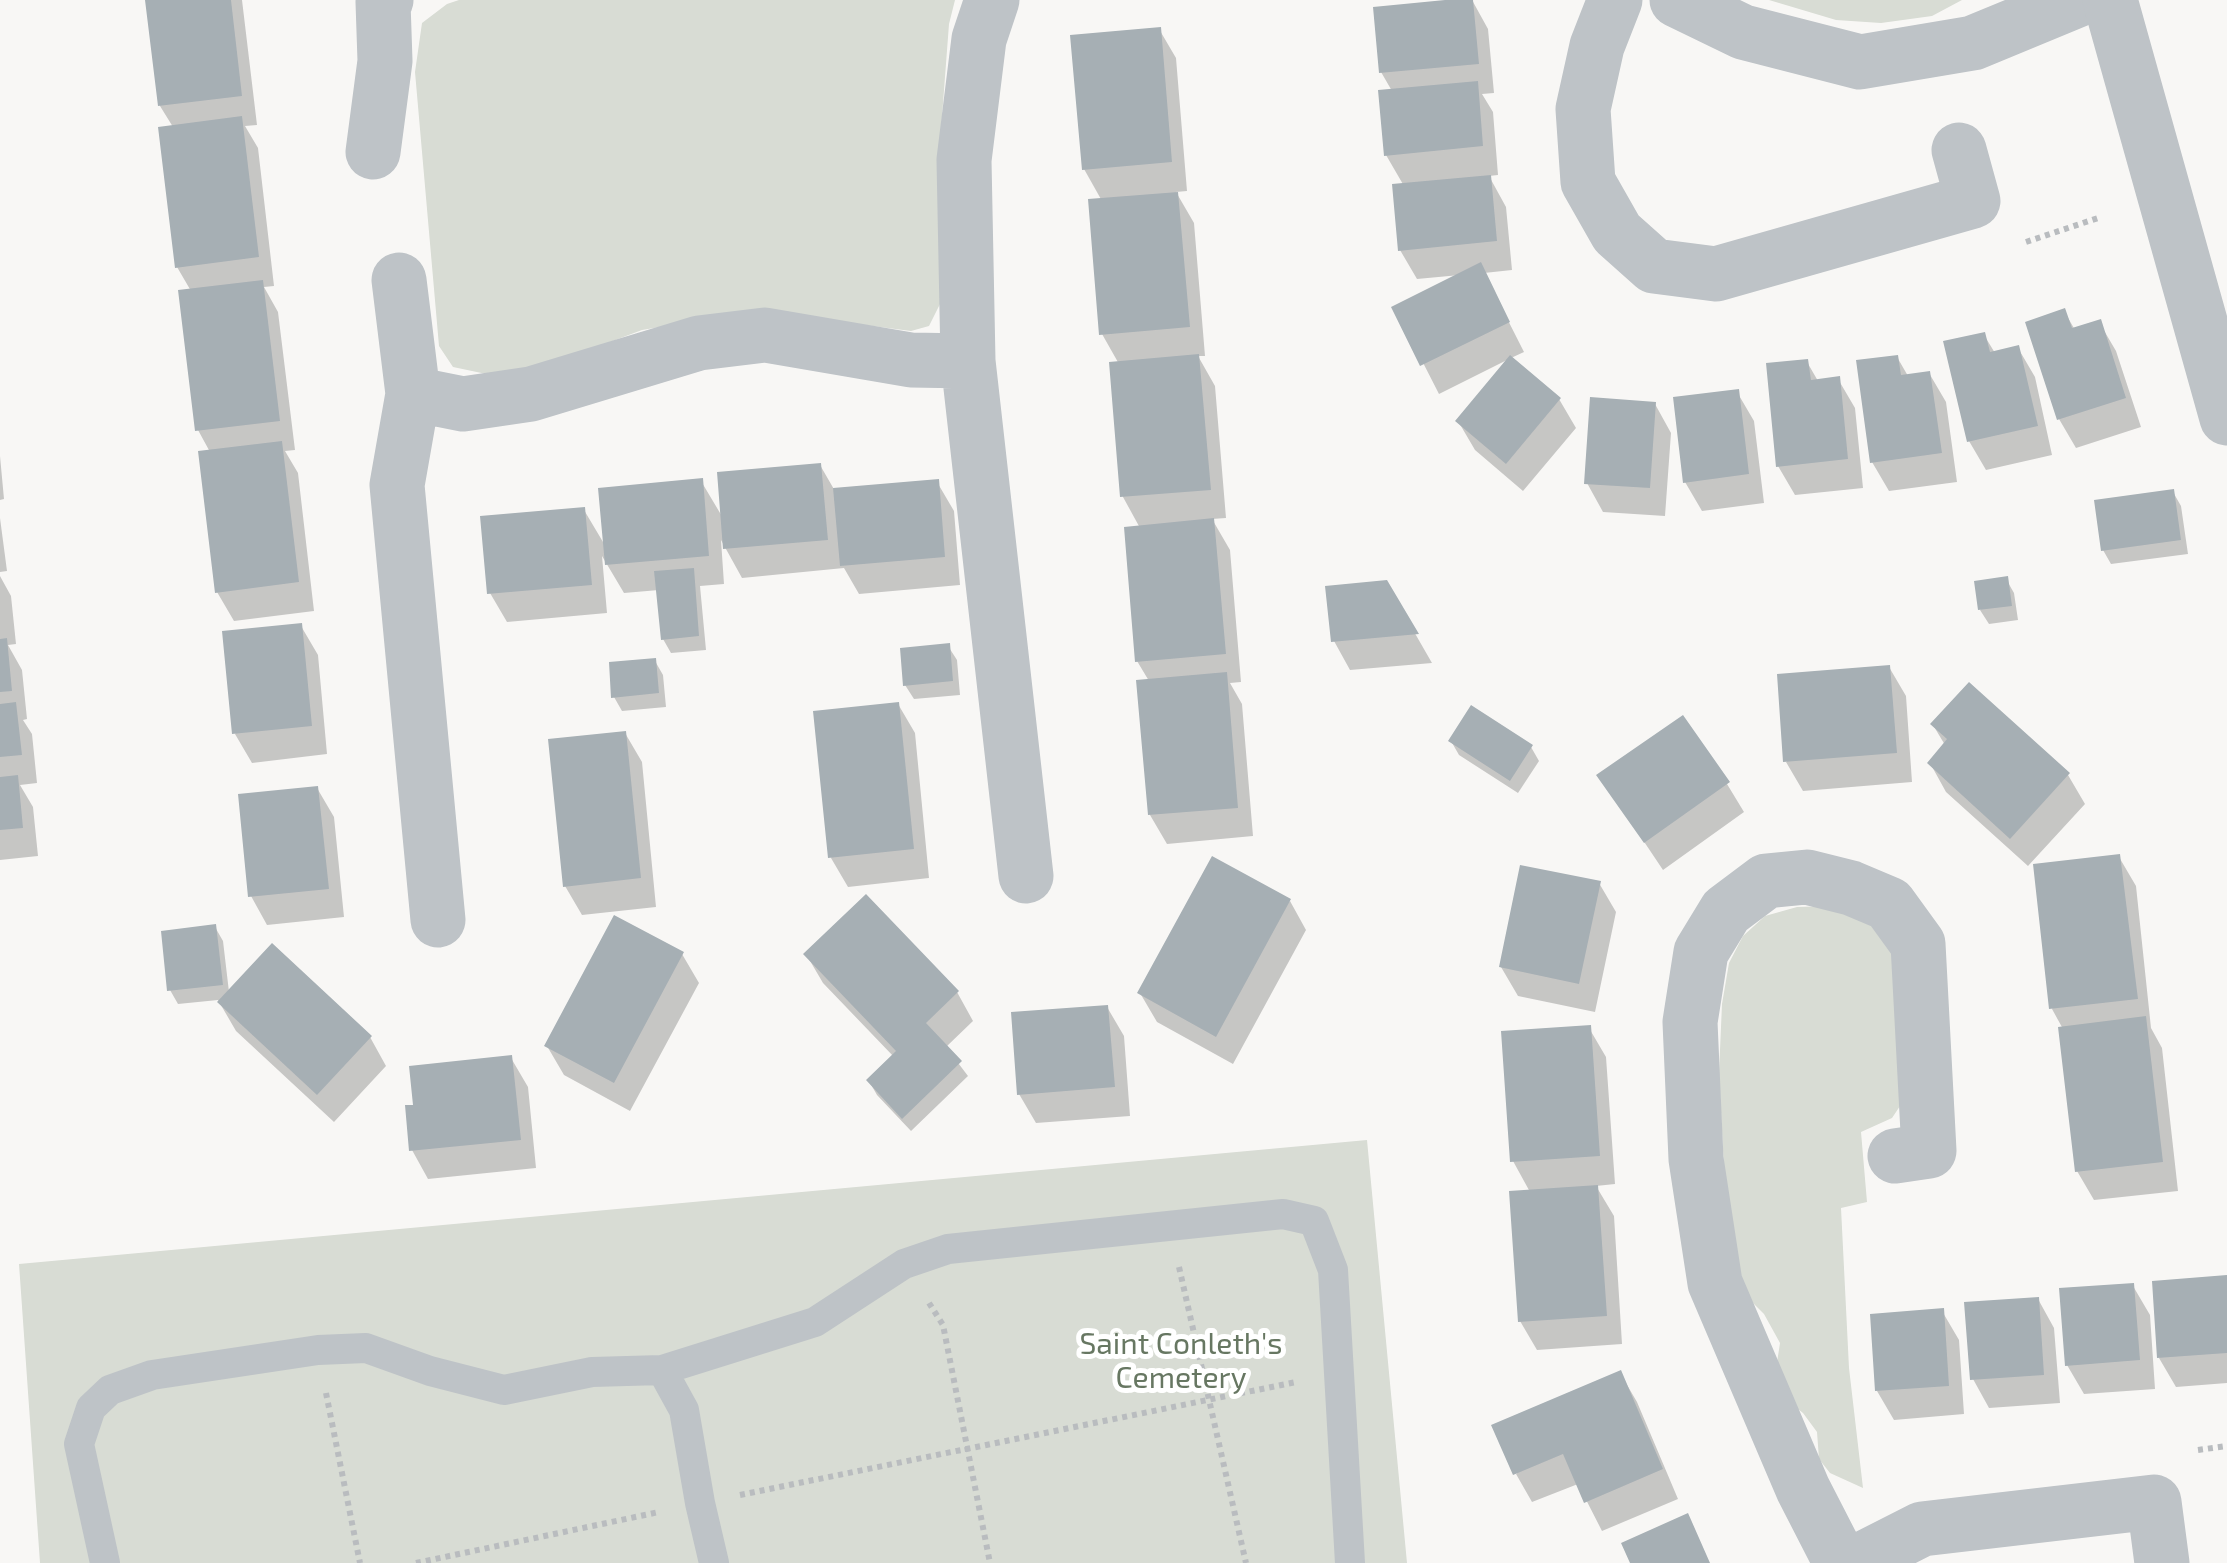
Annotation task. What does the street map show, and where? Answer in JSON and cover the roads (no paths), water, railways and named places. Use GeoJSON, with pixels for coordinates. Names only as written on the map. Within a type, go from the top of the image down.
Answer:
{"type":"FeatureCollection","features":[{"type":"Feature","properties":{"kind":"street"},"geometry":{"type":"LineString","coordinates":[[373,152],[384,62],[383,0]]}},
{"type":"Feature","properties":{"kind":"street"},"geometry":{"type":"LineString","coordinates":[[992,0],[979,39],[964,160],[968,361],[1026,876]]}},
{"type":"Feature","properties":{"kind":"street"},"geometry":{"type":"LineString","coordinates":[[1615,0],[1597,46],[1583,110],[1588,182],[1616,234],[1654,266],[1716,274],[1973,201],[1959,150]]}},
{"type":"Feature","properties":{"kind":"street"},"geometry":{"type":"LineString","coordinates":[[1677,0],[1743,32],[1860,62],[1972,43],[2077,0]]}},
{"type":"Feature","properties":{"kind":"street"},"geometry":{"type":"LineString","coordinates":[[2110,0],[2227,418]]}},
{"type":"Feature","properties":{"kind":"street"},"geometry":{"type":"LineString","coordinates":[[399,280],[412,394],[397,485],[438,920]]}},
{"type":"Feature","properties":{"kind":"street"},"geometry":{"type":"LineString","coordinates":[[412,394],[463,404],[532,394],[698,343],[766,335],[911,360],[968,361]]}},
{"type":"Feature","properties":{"kind":"street"},"geometry":{"type":"LineString","coordinates":[[1842,1563],[1803,1489],[1715,1284],[1696,1158],[1690,1022],[1701,952],[1726,911],[1766,881],[1807,877],[1851,888],[1890,904],[1918,944],[1929,1151],[1895,1156]]}},
{"type":"Feature","properties":{"kind":"street"},"geometry":{"type":"LineString","coordinates":[[1855,1563],[1922,1529],[2154,1502],[2162,1563]]}},
{"type":"Feature","properties":{"kind":"lane"},"geometry":{"type":"LineString","coordinates":[[105,1563],[79,1444],[91,1408],[110,1390],[152,1376],[318,1350],[366,1348],[430,1371],[504,1390],[592,1372],[662,1370],[816,1322],[904,1264],[948,1249],[1283,1214],[1314,1221],[1333,1270],[1350,1563]]}},
{"type":"Feature","properties":{"kind":"lane"},"geometry":{"type":"LineString","coordinates":[[662,1370],[684,1410],[714,1563]]}},
{"type":"Feature","properties":{"kind":"park label","name":"Saint Conleth's Cemetery"},"geometry":{"type":"Point","coordinates":[1181,1361]}}]}
